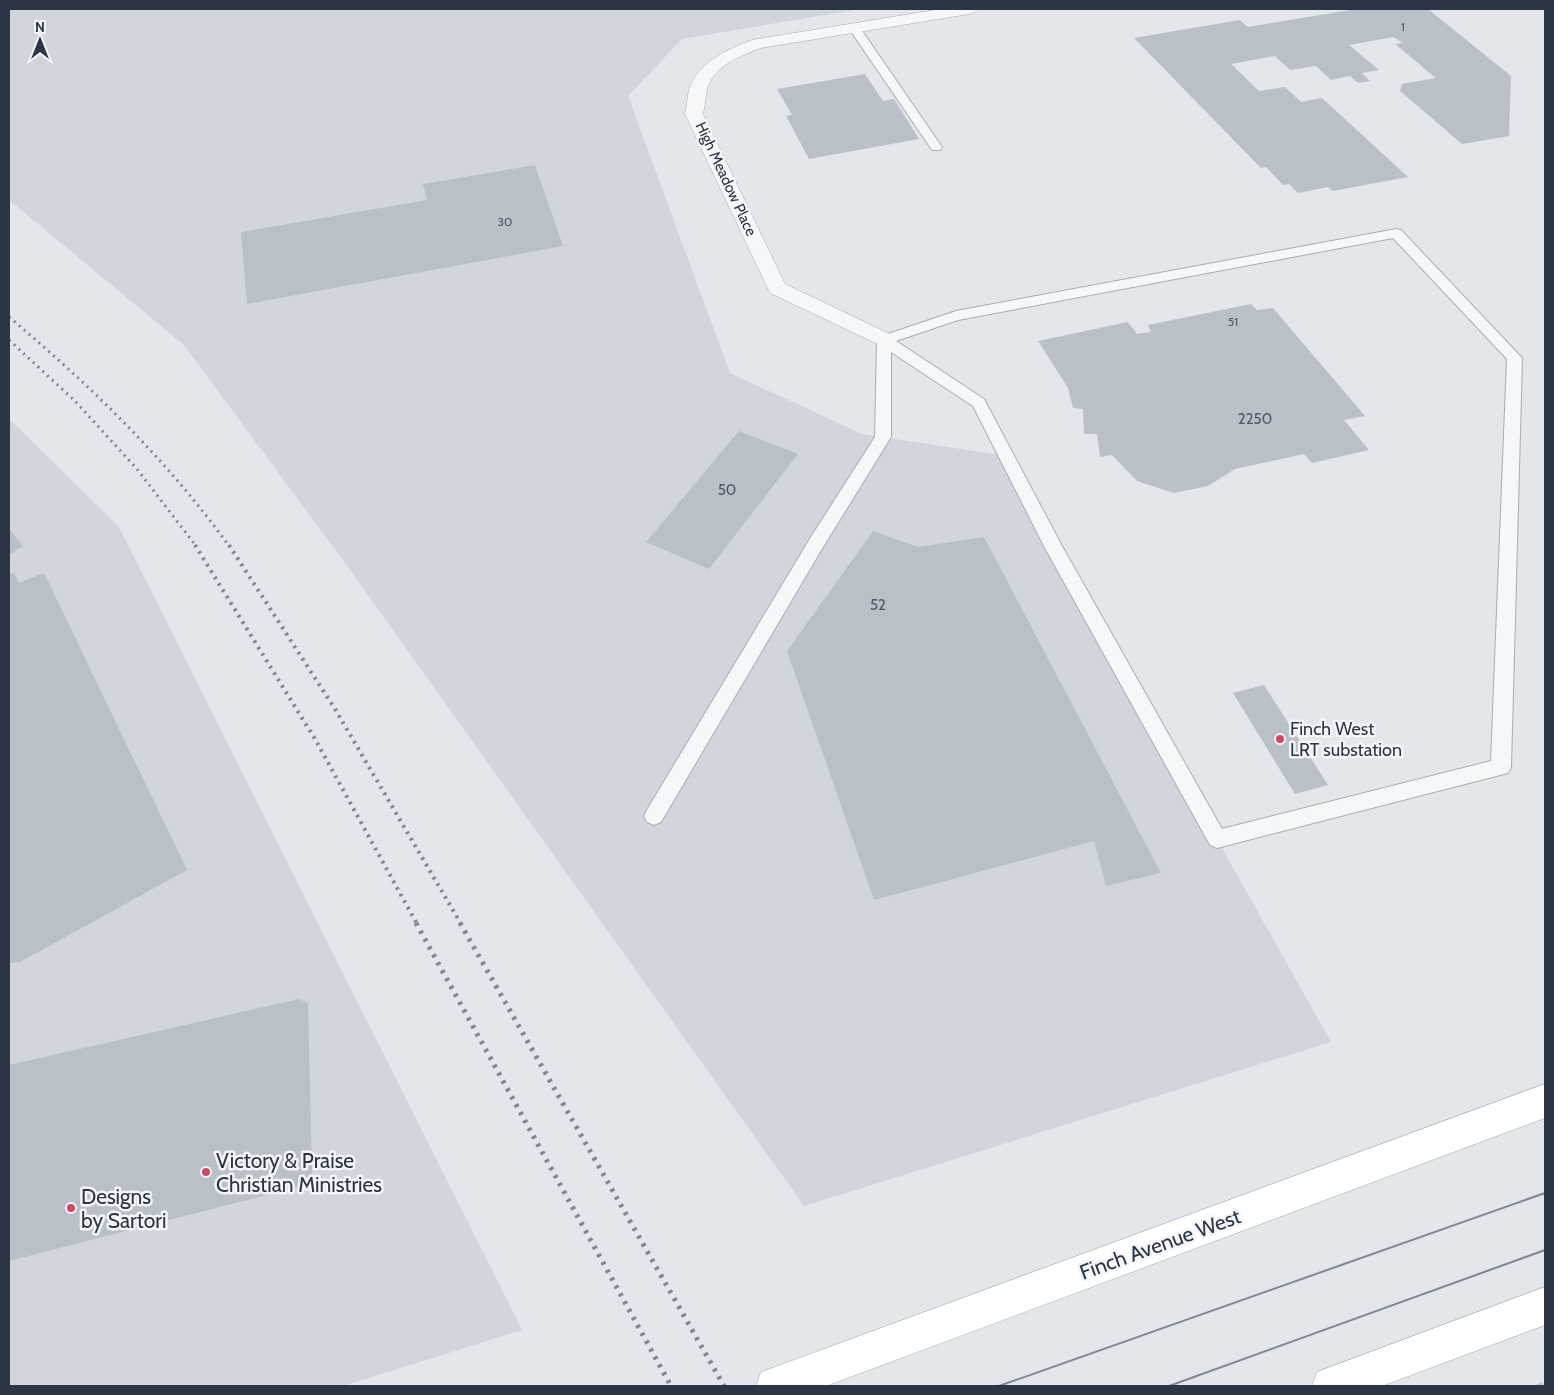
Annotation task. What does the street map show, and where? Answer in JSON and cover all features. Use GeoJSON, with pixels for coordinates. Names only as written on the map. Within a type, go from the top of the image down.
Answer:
{"type":"FeatureCollection","features":[{"type":"Feature","properties":{"kind":"main road","name":"Finch Avenue West"},"geometry":{"type":"LineString","coordinates":[[775,1386],[1545,1101]]}},
{"type":"Feature","properties":{"kind":"main road"},"geometry":{"type":"LineString","coordinates":[[1331,1386],[1545,1306]]}},
{"type":"Feature","properties":{"kind":"street","name":"High Meadow Place"},"geometry":{"type":"LineString","coordinates":[[884,340],[777,288],[694,114],[698,91],[703,80],[718,64],[732,54],[768,41],[969,9]]}},
{"type":"Feature","properties":{"kind":"lane"},"geometry":{"type":"LineString","coordinates":[[854,27],[936,147]]}},
{"type":"Feature","properties":{"kind":"lane"},"geometry":{"type":"LineString","coordinates":[[1396,233],[1515,358],[1501,767],[1217,839],[1054,548],[979,403],[884,340],[956,316],[1396,233]]}},
{"type":"Feature","properties":{"kind":"lane"},"geometry":{"type":"LineString","coordinates":[[654,816],[817,542],[883,437],[884,340]]}},
{"type":"Feature","properties":{"kind":"path"},"geometry":{"type":"LineString","coordinates":[[1538,1386],[1545,1383]]}},
{"type":"Feature","properties":{"kind":"shaded area"},"geometry":{"type":"Polygon","coordinates":[[[9,9],[861,9],[682,39],[628,96],[730,373],[862,434],[1001,455],[1331,1042],[804,1206],[348,567],[184,345],[9,200],[9,9]]]}},
{"type":"Feature","properties":{"kind":"shaded area"},"geometry":{"type":"Polygon","coordinates":[[[9,419],[119,527],[522,1330],[343,1386],[9,1386],[9,419]]]}},
{"type":"Feature","properties":{"kind":"building"},"geometry":{"type":"Polygon","coordinates":[[[1356,9],[1428,9],[1511,76],[1509,136],[1462,144],[1400,91],[1402,84],[1436,78],[1395,44],[1402,43],[1394,37],[1349,45],[1379,70],[1362,73],[1370,81],[1358,83],[1350,76],[1331,80],[1316,66],[1290,70],[1275,56],[1231,64],[1259,91],[1285,87],[1301,102],[1322,98],[1408,177],[1333,191],[1328,187],[1298,193],[1289,184],[1283,185],[1266,167],[1261,168],[1134,38],[1240,20],[1248,27],[1356,9]]]}},
{"type":"Feature","properties":{"kind":"building"},"geometry":{"type":"Polygon","coordinates":[[[865,74],[883,101],[894,99],[919,139],[809,159],[786,116],[792,115],[777,89],[865,74]]]}},
{"type":"Feature","properties":{"kind":"building"},"geometry":{"type":"Polygon","coordinates":[[[535,165],[563,246],[247,304],[241,232],[427,200],[423,184],[535,165]]]}},
{"type":"Feature","properties":{"kind":"building"},"geometry":{"type":"Polygon","coordinates":[[[1251,304],[1257,310],[1273,308],[1365,416],[1344,420],[1369,450],[1312,463],[1304,454],[1235,469],[1208,486],[1174,493],[1137,481],[1112,455],[1100,457],[1097,434],[1084,434],[1083,409],[1073,408],[1068,388],[1038,341],[1128,322],[1137,334],[1151,332],[1148,325],[1251,304]]]}},
{"type":"Feature","properties":{"kind":"building"},"geometry":{"type":"Polygon","coordinates":[[[739,431],[798,454],[709,569],[646,542],[739,431]]]}},
{"type":"Feature","properties":{"kind":"building"},"geometry":{"type":"Polygon","coordinates":[[[9,529],[23,546],[9,555],[9,529]]]}},
{"type":"Feature","properties":{"kind":"building"},"geometry":{"type":"Polygon","coordinates":[[[873,531],[918,547],[984,537],[1161,873],[1106,886],[1094,841],[874,900],[787,651],[873,531]]]}},
{"type":"Feature","properties":{"kind":"building"},"geometry":{"type":"Polygon","coordinates":[[[14,572],[19,583],[44,573],[187,870],[20,962],[10,963],[9,575],[14,572]]]}},
{"type":"Feature","properties":{"kind":"building","name":"Finch West LRT substation"},"geometry":{"type":"Polygon","coordinates":[[[1264,685],[1328,785],[1295,794],[1233,693],[1264,685]]]}},
{"type":"Feature","properties":{"kind":"building"},"geometry":{"type":"Polygon","coordinates":[[[299,999],[308,1003],[312,1172],[308,1182],[302,1186],[9,1261],[9,1065],[299,999]]]}},
{"type":"Feature","properties":{"kind":"tram line"},"geometry":{"type":"LineString","coordinates":[[999,1386],[1545,1193]]}},
{"type":"Feature","properties":{"kind":"tram line"},"geometry":{"type":"LineString","coordinates":[[1169,1386],[1545,1250]]}},
{"type":"Feature","properties":{"kind":"railway"},"geometry":{"type":"LineString","coordinates":[[9,317],[69,369],[154,454],[205,514],[229,546]]}},
{"type":"Feature","properties":{"kind":"railway"},"geometry":{"type":"LineString","coordinates":[[9,340],[75,401],[137,469],[196,546]]}},
{"type":"Feature","properties":{"kind":"railway"},"geometry":{"type":"LineString","coordinates":[[195,545],[315,739],[417,924]]}},
{"type":"Feature","properties":{"kind":"railway"},"geometry":{"type":"LineString","coordinates":[[229,545],[335,709],[461,924]]}},
{"type":"Feature","properties":{"kind":"railway"},"geometry":{"type":"LineString","coordinates":[[416,923],[671,1386]]}},
{"type":"Feature","properties":{"kind":"railway"},"geometry":{"type":"LineString","coordinates":[[460,923],[724,1386]]}},
{"type":"Feature","properties":{"kind":"place","name":"Finch West LRT substation"},"geometry":{"type":"Point","coordinates":[1280,739]}},
{"type":"Feature","properties":{"kind":"place","name":"Victory & Praise Christian Ministries"},"geometry":{"type":"Point","coordinates":[206,1172]}},
{"type":"Feature","properties":{"kind":"place","name":"Designs by Sartori"},"geometry":{"type":"Point","coordinates":[71,1208]}}]}
